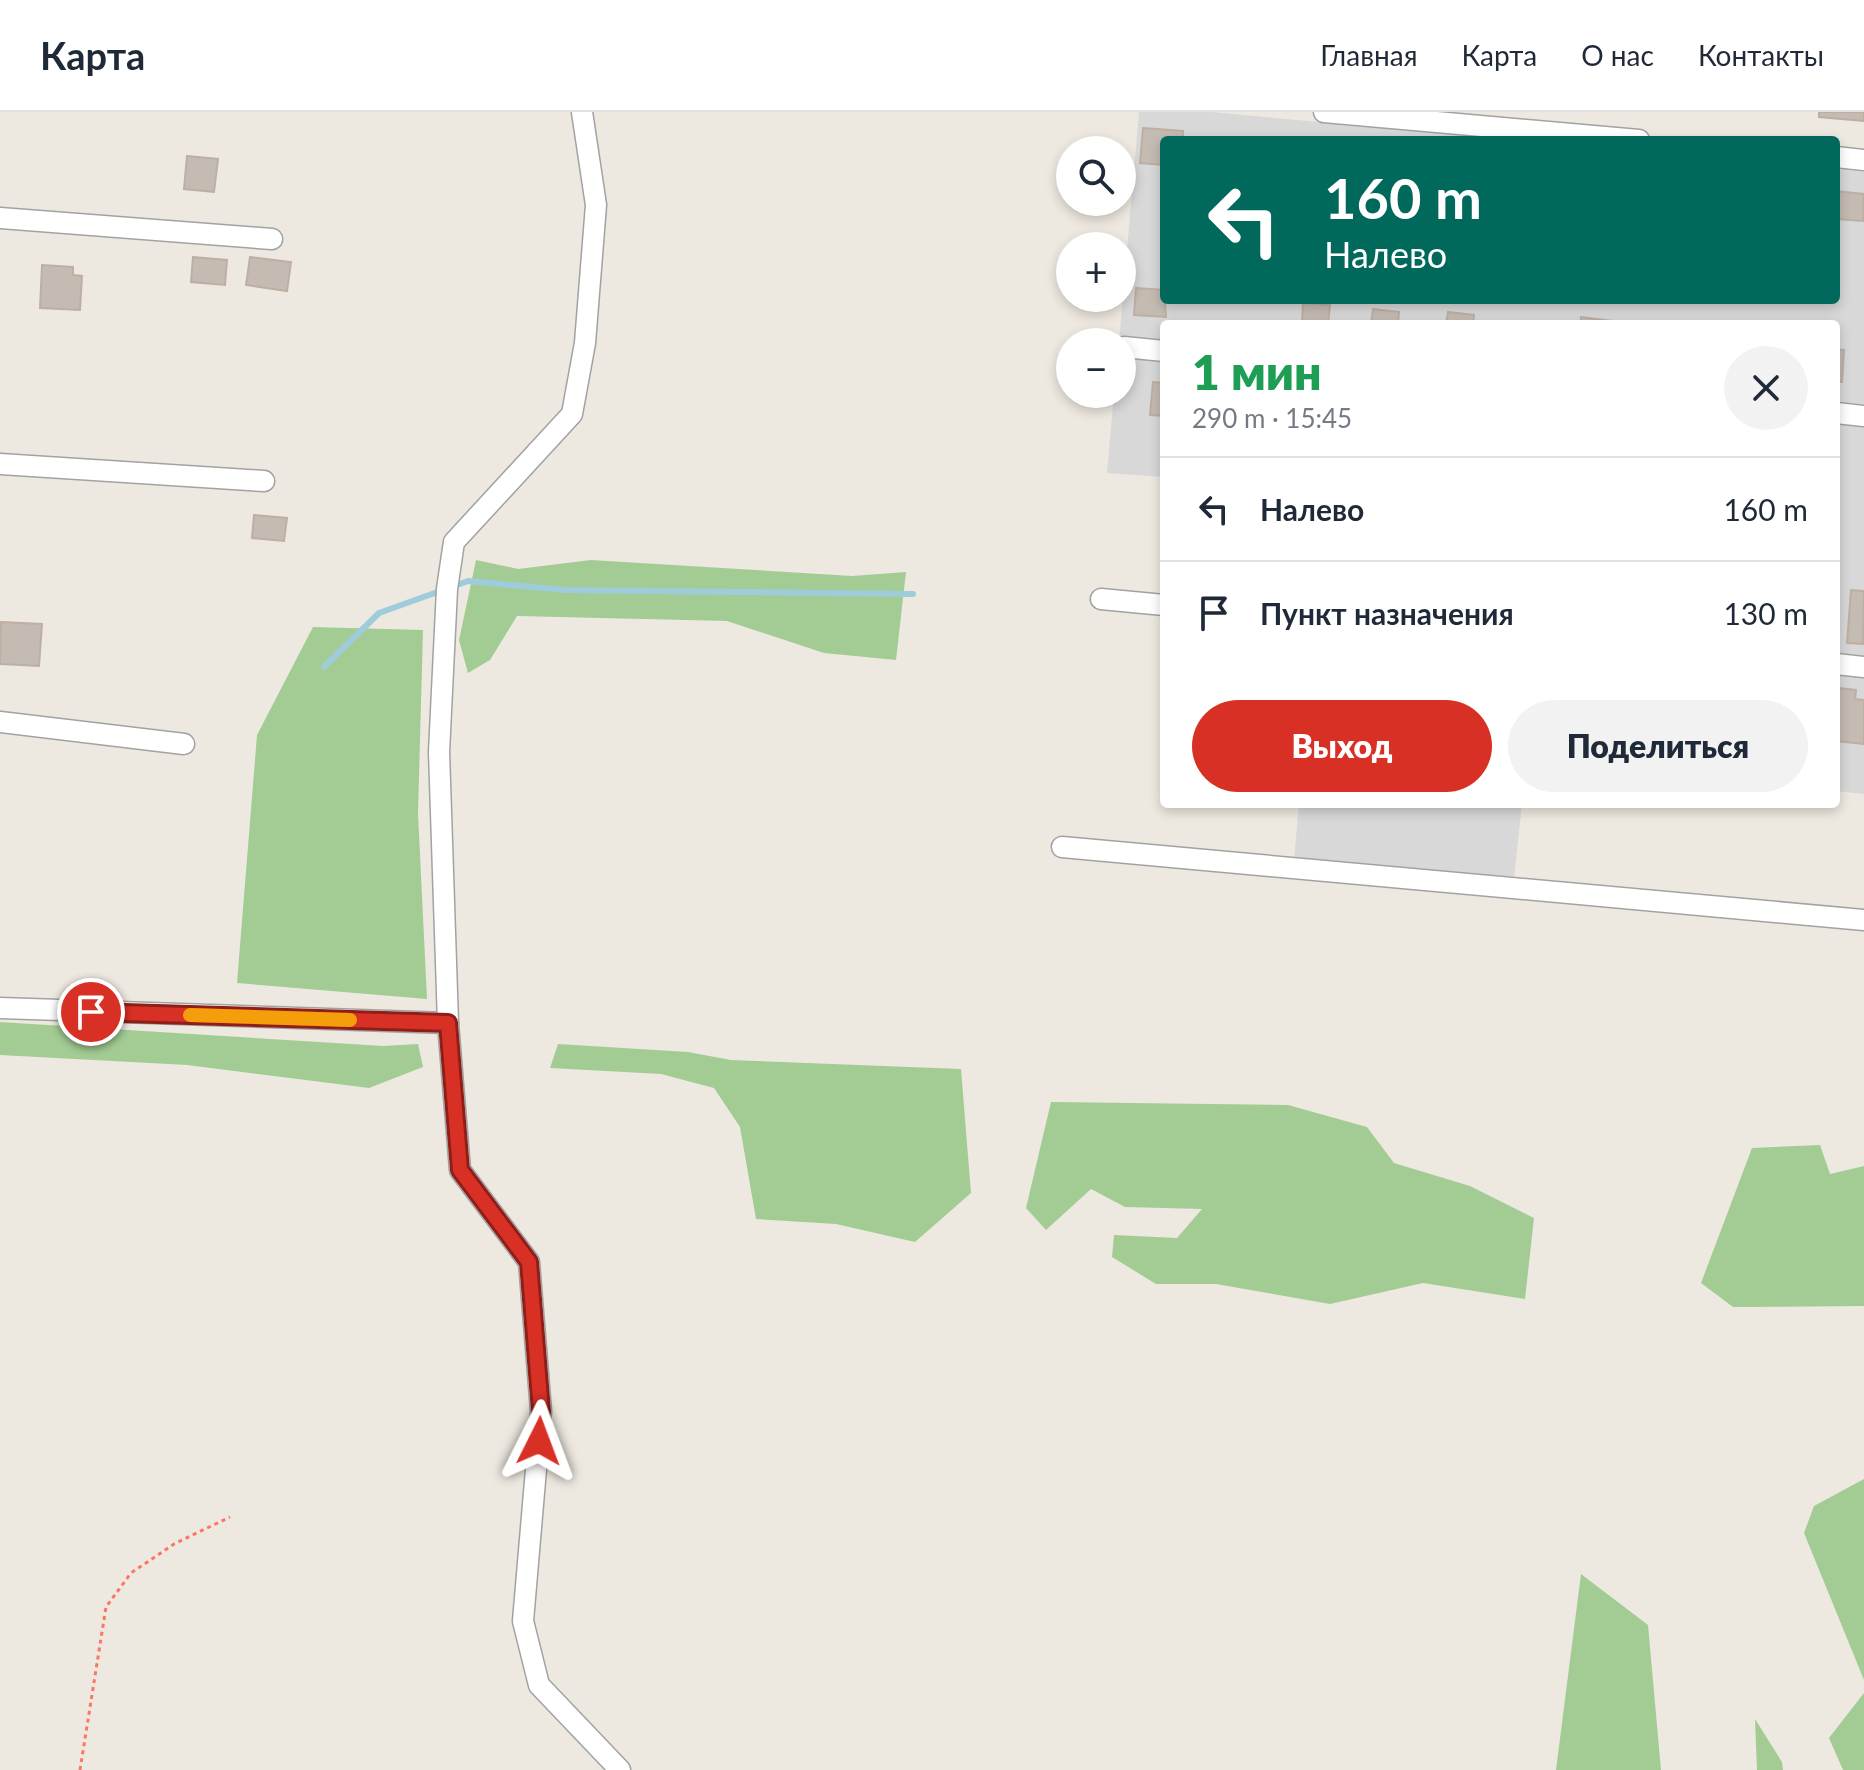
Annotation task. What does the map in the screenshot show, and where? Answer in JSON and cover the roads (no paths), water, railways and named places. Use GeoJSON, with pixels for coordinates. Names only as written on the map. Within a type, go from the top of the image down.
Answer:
{"type":"FeatureCollection","features":[{"type":"Feature","properties":{"kind":"street"},"geometry":{"type":"LineString","coordinates":[[582,112],[596,205],[585,343],[572,414],[454,542],[439,752],[448,1023],[460,1170],[529,1262],[541,1411],[523,1621],[539,1685],[620,1770]]}},
{"type":"Feature","properties":{"kind":"street"},"geometry":{"type":"LineString","coordinates":[[1324,112],[1594,136]]}},
{"type":"Feature","properties":{"kind":"street"},"geometry":{"type":"LineString","coordinates":[[1840,157],[1864,160]]}},
{"type":"Feature","properties":{"kind":"street"},"geometry":{"type":"LineString","coordinates":[[0,218],[272,239]]}},
{"type":"Feature","properties":{"kind":"street"},"geometry":{"type":"LineString","coordinates":[[1136,348],[1160,351]]}},
{"type":"Feature","properties":{"kind":"street"},"geometry":{"type":"LineString","coordinates":[[1840,413],[1864,416]]}},
{"type":"Feature","properties":{"kind":"street"},"geometry":{"type":"LineString","coordinates":[[0,464],[264,481]]}},
{"type":"Feature","properties":{"kind":"street"},"geometry":{"type":"LineString","coordinates":[[1101,599],[1160,605]]}},
{"type":"Feature","properties":{"kind":"street"},"geometry":{"type":"LineString","coordinates":[[1840,664],[1864,667]]}},
{"type":"Feature","properties":{"kind":"street"},"geometry":{"type":"LineString","coordinates":[[0,722],[184,744]]}},
{"type":"Feature","properties":{"kind":"street"},"geometry":{"type":"LineString","coordinates":[[1062,847],[1864,920]]}},
{"type":"Feature","properties":{"kind":"street"},"geometry":{"type":"LineString","coordinates":[[0,1008],[448,1023]]}},
{"type":"Feature","properties":{"kind":"waterway"},"geometry":{"type":"LineString","coordinates":[[324,667],[379,613],[468,581],[564,590],[913,594]]}}]}
